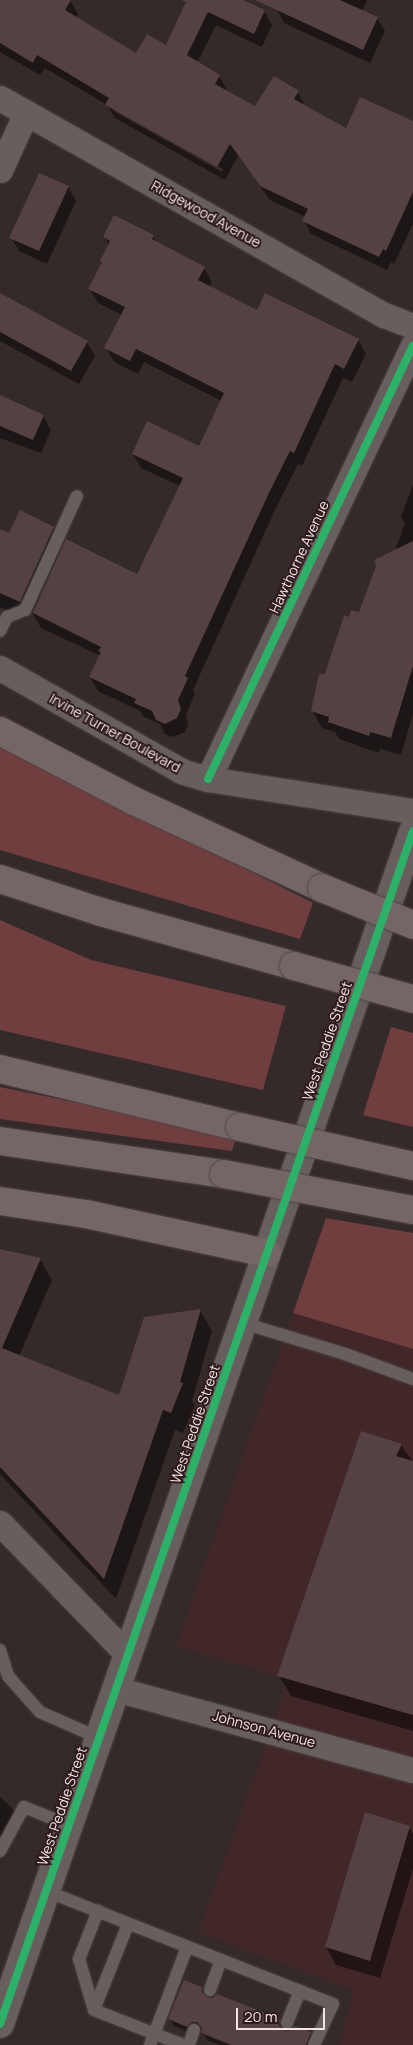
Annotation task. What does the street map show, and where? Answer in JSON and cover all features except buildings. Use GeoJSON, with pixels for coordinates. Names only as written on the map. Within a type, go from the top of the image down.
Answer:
{"type":"FeatureCollection","features":[{"type":"Feature","properties":{"kind":"highway"},"geometry":{"type":"LineString","coordinates":[[0,731],[125,797],[322,888],[413,925]]}},
{"type":"Feature","properties":{"kind":"highway"},"geometry":{"type":"LineString","coordinates":[[0,879],[101,912],[413,999]]}},
{"type":"Feature","properties":{"kind":"highway"},"geometry":{"type":"LineString","coordinates":[[0,1069],[240,1127],[413,1166]]}},
{"type":"Feature","properties":{"kind":"highway"},"geometry":{"type":"LineString","coordinates":[[0,1141],[224,1174],[413,1210]]}},
{"type":"Feature","properties":{"kind":"highway"},"geometry":{"type":"LineString","coordinates":[[0,1201],[113,1219],[267,1253]]}},
{"type":"Feature","properties":{"kind":"street","name":"Ridgewood Avenue"},"geometry":{"type":"LineString","coordinates":[[0,98],[384,315],[413,326]]}},
{"type":"Feature","properties":{"kind":"street"},"geometry":{"type":"LineString","coordinates":[[0,170],[26,113]]}},
{"type":"Feature","properties":{"kind":"street","name":"Hawthorne Avenue"},"geometry":{"type":"LineString","coordinates":[[208,779],[413,346]]}},
{"type":"Feature","properties":{"kind":"street","name":"Irvine Turner Boulevard"},"geometry":{"type":"LineString","coordinates":[[0,668],[181,771],[208,779],[413,811]]}},
{"type":"Feature","properties":{"kind":"street","name":"West Peddie Street"},"geometry":{"type":"LineString","coordinates":[[0,2024],[413,832]]}},
{"type":"Feature","properties":{"kind":"street"},"geometry":{"type":"LineString","coordinates":[[0,1523],[128,1654]]}},
{"type":"Feature","properties":{"kind":"street","name":"Johnson Avenue"},"geometry":{"type":"LineString","coordinates":[[116,1689],[413,1770]]}},
{"type":"Feature","properties":{"kind":"street"},"geometry":{"type":"LineString","coordinates":[[0,2037],[7,2045]]}},
{"type":"Feature","properties":{"kind":"lane"},"geometry":{"type":"LineString","coordinates":[[0,630],[7,617],[25,610],[77,496]]}},
{"type":"Feature","properties":{"kind":"lane"},"geometry":{"type":"LineString","coordinates":[[243,1323],[345,1354],[413,1379]]}},
{"type":"Feature","properties":{"kind":"lane"},"geometry":{"type":"LineString","coordinates":[[0,1650],[8,1676],[40,1712],[99,1738]]}},
{"type":"Feature","properties":{"kind":"lane"},"geometry":{"type":"LineString","coordinates":[[0,1851],[24,1807],[68,1825]]}},
{"type":"Feature","properties":{"kind":"lane"},"geometry":{"type":"LineString","coordinates":[[46,1891],[333,2004],[314,2045]]}},
{"type":"Feature","properties":{"kind":"lane"},"geometry":{"type":"LineString","coordinates":[[98,1912],[79,1959],[94,2010],[153,2039],[183,2045]]}},
{"type":"Feature","properties":{"kind":"lane"},"geometry":{"type":"LineString","coordinates":[[94,2010],[128,1924]]}},
{"type":"Feature","properties":{"kind":"lane"},"geometry":{"type":"LineString","coordinates":[[153,2039],[187,1946]]}},
{"type":"Feature","properties":{"kind":"lane"},"geometry":{"type":"LineString","coordinates":[[210,1990],[221,1960]]}},
{"type":"Feature","properties":{"kind":"lane"},"geometry":{"type":"LineString","coordinates":[[287,2023],[300,1990]]}},
{"type":"Feature","properties":{"kind":"lane"},"geometry":{"type":"LineString","coordinates":[[189,2045],[194,2030]]}},
{"type":"Feature","properties":{"kind":"shaded area"},"geometry":{"type":"Polygon","coordinates":[[[0,744],[313,903],[300,939],[0,850],[0,744]]]}},
{"type":"Feature","properties":{"kind":"shaded area"},"geometry":{"type":"Polygon","coordinates":[[[0,920],[91,960],[286,1006],[263,1090],[0,1030],[0,920]]]}},
{"type":"Feature","properties":{"kind":"shaded area"},"geometry":{"type":"Polygon","coordinates":[[[391,1027],[413,1033],[413,1127],[363,1115],[391,1027]]]}},
{"type":"Feature","properties":{"kind":"shaded area"},"geometry":{"type":"Polygon","coordinates":[[[0,1087],[237,1135],[232,1151],[0,1119],[0,1087]]]}},
{"type":"Feature","properties":{"kind":"shaded area"},"geometry":{"type":"Polygon","coordinates":[[[326,1218],[413,1233],[413,1349],[293,1313],[326,1218]]]}},
{"type":"Feature","properties":{"kind":"shaded area"},"geometry":{"type":"Polygon","coordinates":[[[293,1313],[413,1349],[413,2045],[339,2045],[354,1990],[198,1933],[289,1680],[176,1646],[293,1313]]]}},
{"type":"Feature","properties":{"kind":"cycle path"},"geometry":{"type":"LineString","coordinates":[[208,779],[413,346]]}},
{"type":"Feature","properties":{"kind":"cycle path"},"geometry":{"type":"LineString","coordinates":[[0,2024],[413,831]]}}]}
